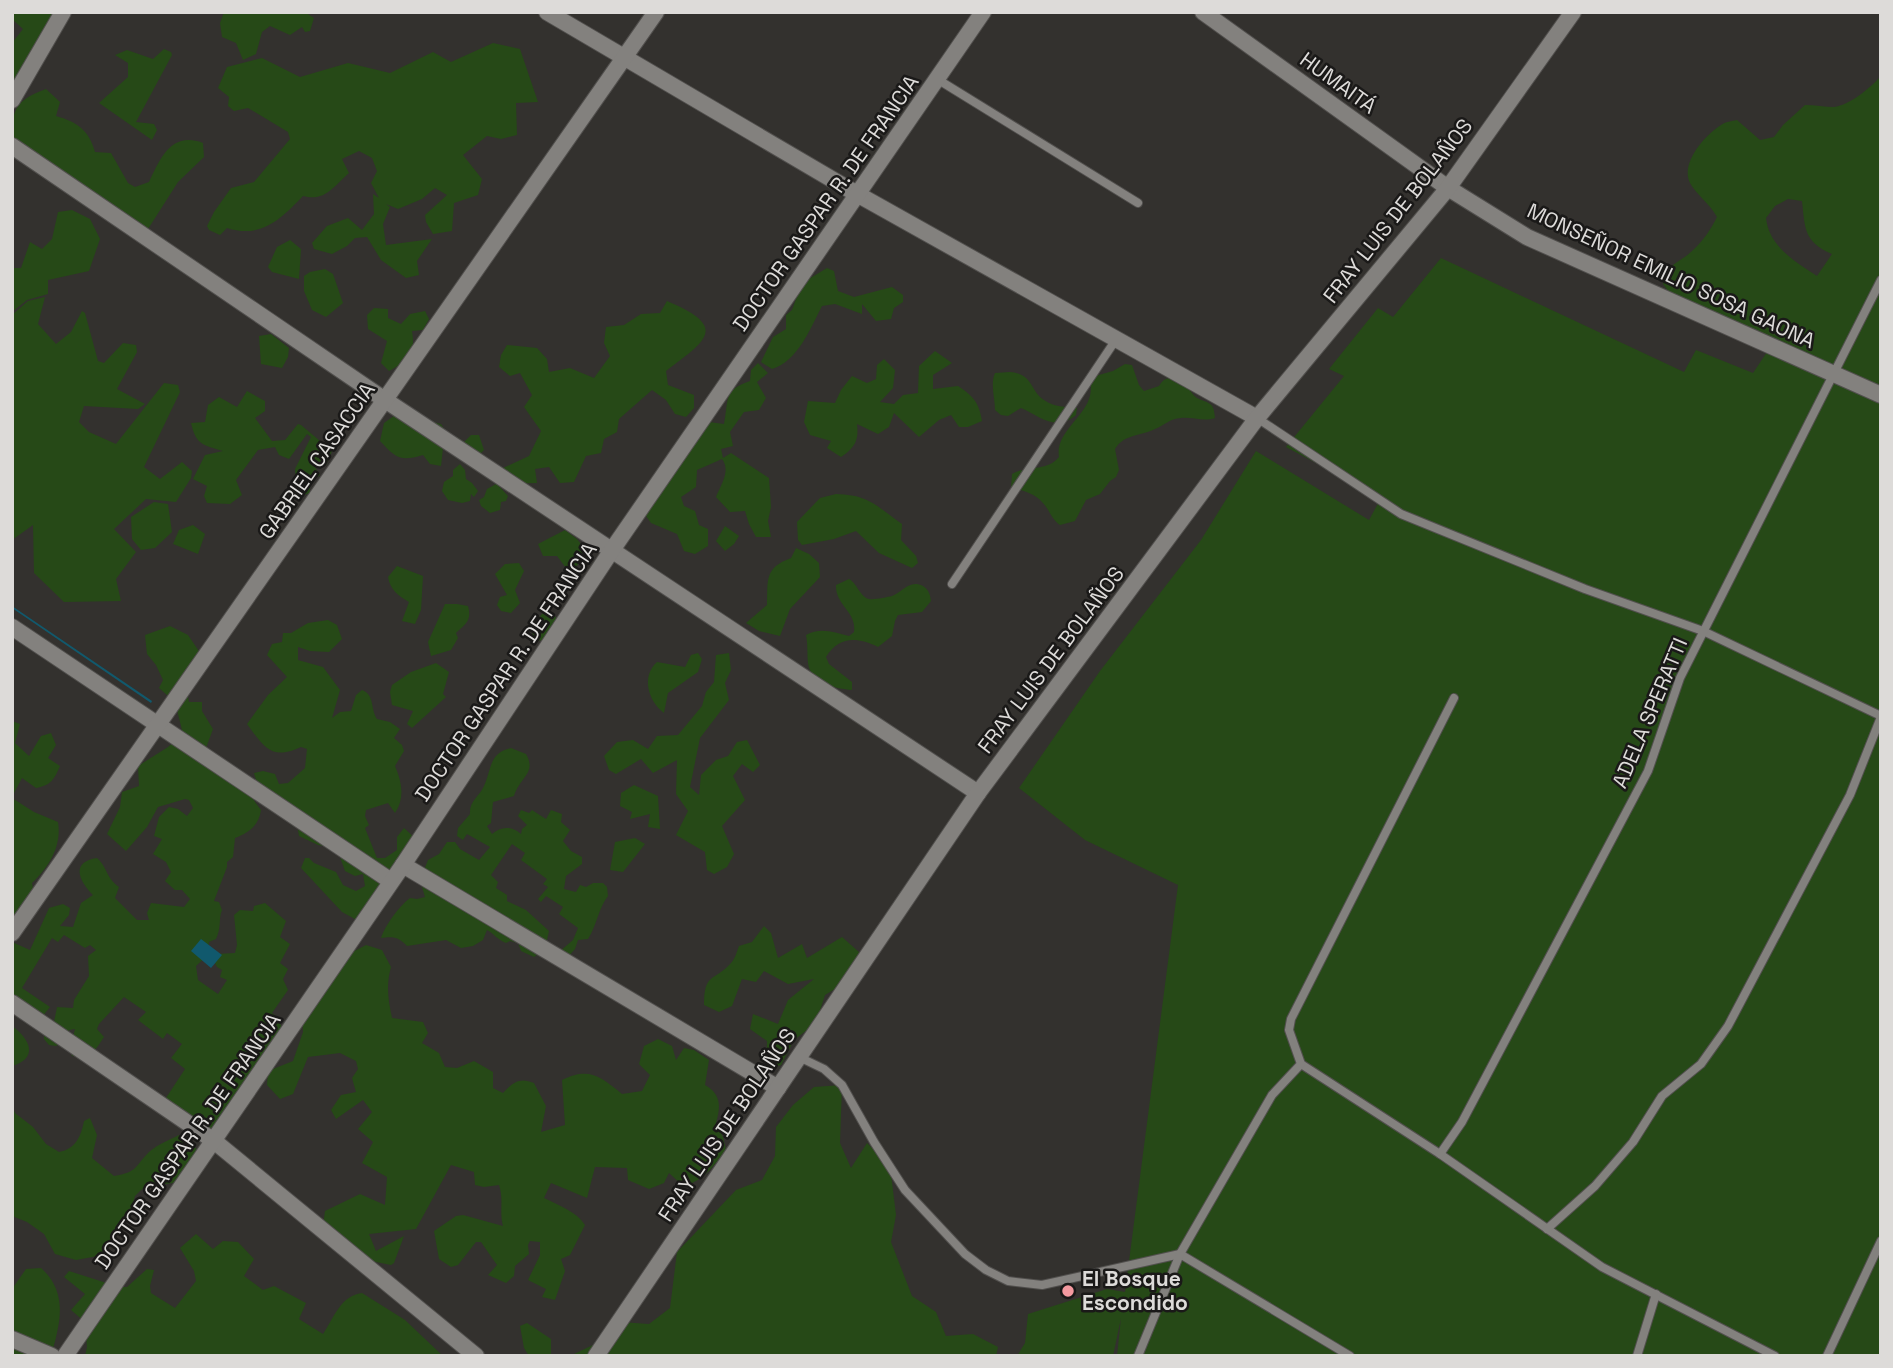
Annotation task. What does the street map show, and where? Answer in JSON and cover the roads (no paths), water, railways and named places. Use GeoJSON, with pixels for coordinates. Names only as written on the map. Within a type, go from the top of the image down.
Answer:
{"type":"FeatureCollection","features":[{"type":"Feature","properties":{"kind":"street"},"geometry":{"type":"LineString","coordinates":[[12,100],[63,12]]}},
{"type":"Feature","properties":{"kind":"street"},"geometry":{"type":"LineString","coordinates":[[547,12],[857,194],[1257,418]]}},
{"type":"Feature","properties":{"kind":"street","name":"GABRIEL CASACCIA"},"geometry":{"type":"LineString","coordinates":[[12,933],[656,12]]}},
{"type":"Feature","properties":{"kind":"street","name":"DOCTOR GASPAR R. DE FRANCIA"},"geometry":{"type":"LineString","coordinates":[[65,1356],[403,865],[612,550],[983,12]]}},
{"type":"Feature","properties":{"kind":"street","name":"HUMAITÁ"},"geometry":{"type":"LineString","coordinates":[[1203,12],[1448,188]]}},
{"type":"Feature","properties":{"kind":"street","name":"FRAY LUIS DE BOLAÑOS"},"geometry":{"type":"LineString","coordinates":[[596,1356],[978,793],[1257,418],[1448,188],[1573,12]]}},
{"type":"Feature","properties":{"kind":"street"},"geometry":{"type":"LineString","coordinates":[[12,146],[386,400],[978,793]]}},
{"type":"Feature","properties":{"kind":"street","name":"MONSEÑOR EMILIO SOSA GAONA"},"geometry":{"type":"LineString","coordinates":[[1448,188],[1527,237],[1881,395]]}},
{"type":"Feature","properties":{"kind":"street"},"geometry":{"type":"LineString","coordinates":[[12,627],[391,881]]}},
{"type":"Feature","properties":{"kind":"street"},"geometry":{"type":"LineString","coordinates":[[403,865],[778,1088]]}},
{"type":"Feature","properties":{"kind":"street"},"geometry":{"type":"LineString","coordinates":[[12,1003],[214,1141],[476,1356]]}},
{"type":"Feature","properties":{"kind":"street"},"geometry":{"type":"LineString","coordinates":[[12,1339],[52,1356]]}},
{"type":"Feature","properties":{"kind":"lane"},"geometry":{"type":"LineString","coordinates":[[937,79],[1138,203]]}},
{"type":"Feature","properties":{"kind":"lane","name":"ADELA SPERATTI"},"geometry":{"type":"LineString","coordinates":[[1440,1154],[1462,1122],[1648,771],[1680,678],[1881,280]]}},
{"type":"Feature","properties":{"kind":"lane"},"geometry":{"type":"LineString","coordinates":[[952,584],[1117,338]]}},
{"type":"Feature","properties":{"kind":"lane"},"geometry":{"type":"LineString","coordinates":[[1257,418],[1401,514],[1585,589],[1703,631],[1881,717],[1850,795],[1728,1026],[1701,1064],[1662,1096],[1633,1142],[1595,1186],[1547,1229]]}},
{"type":"Feature","properties":{"kind":"lane"},"geometry":{"type":"LineString","coordinates":[[1454,698],[1291,1019],[1289,1030],[1301,1064],[1440,1154],[1602,1266],[1775,1356]]}},
{"type":"Feature","properties":{"kind":"lane"},"geometry":{"type":"LineString","coordinates":[[799,1057],[824,1069],[842,1085],[905,1190],[965,1254],[986,1270],[1008,1281],[1042,1284],[1180,1254],[1350,1356]]}},
{"type":"Feature","properties":{"kind":"lane"},"geometry":{"type":"LineString","coordinates":[[1138,1356],[1180,1254],[1272,1095],[1301,1064]]}},
{"type":"Feature","properties":{"kind":"lane"},"geometry":{"type":"LineString","coordinates":[[1827,1356],[1881,1241]]}},
{"type":"Feature","properties":{"kind":"lane"},"geometry":{"type":"LineString","coordinates":[[1637,1356],[1656,1294]]}},
{"type":"Feature","properties":{"kind":"water"},"geometry":{"type":"Polygon","coordinates":[[[12,608],[152,701],[151,703],[12,608]]]}},
{"type":"Feature","properties":{"kind":"water"},"geometry":{"type":"Polygon","coordinates":[[[201,939],[222,955],[211,968],[191,951],[201,939]]]}},
{"type":"Feature","properties":{"kind":"place","name":"El Bosque Escondido"},"geometry":{"type":"Point","coordinates":[1068,1291]}}]}
